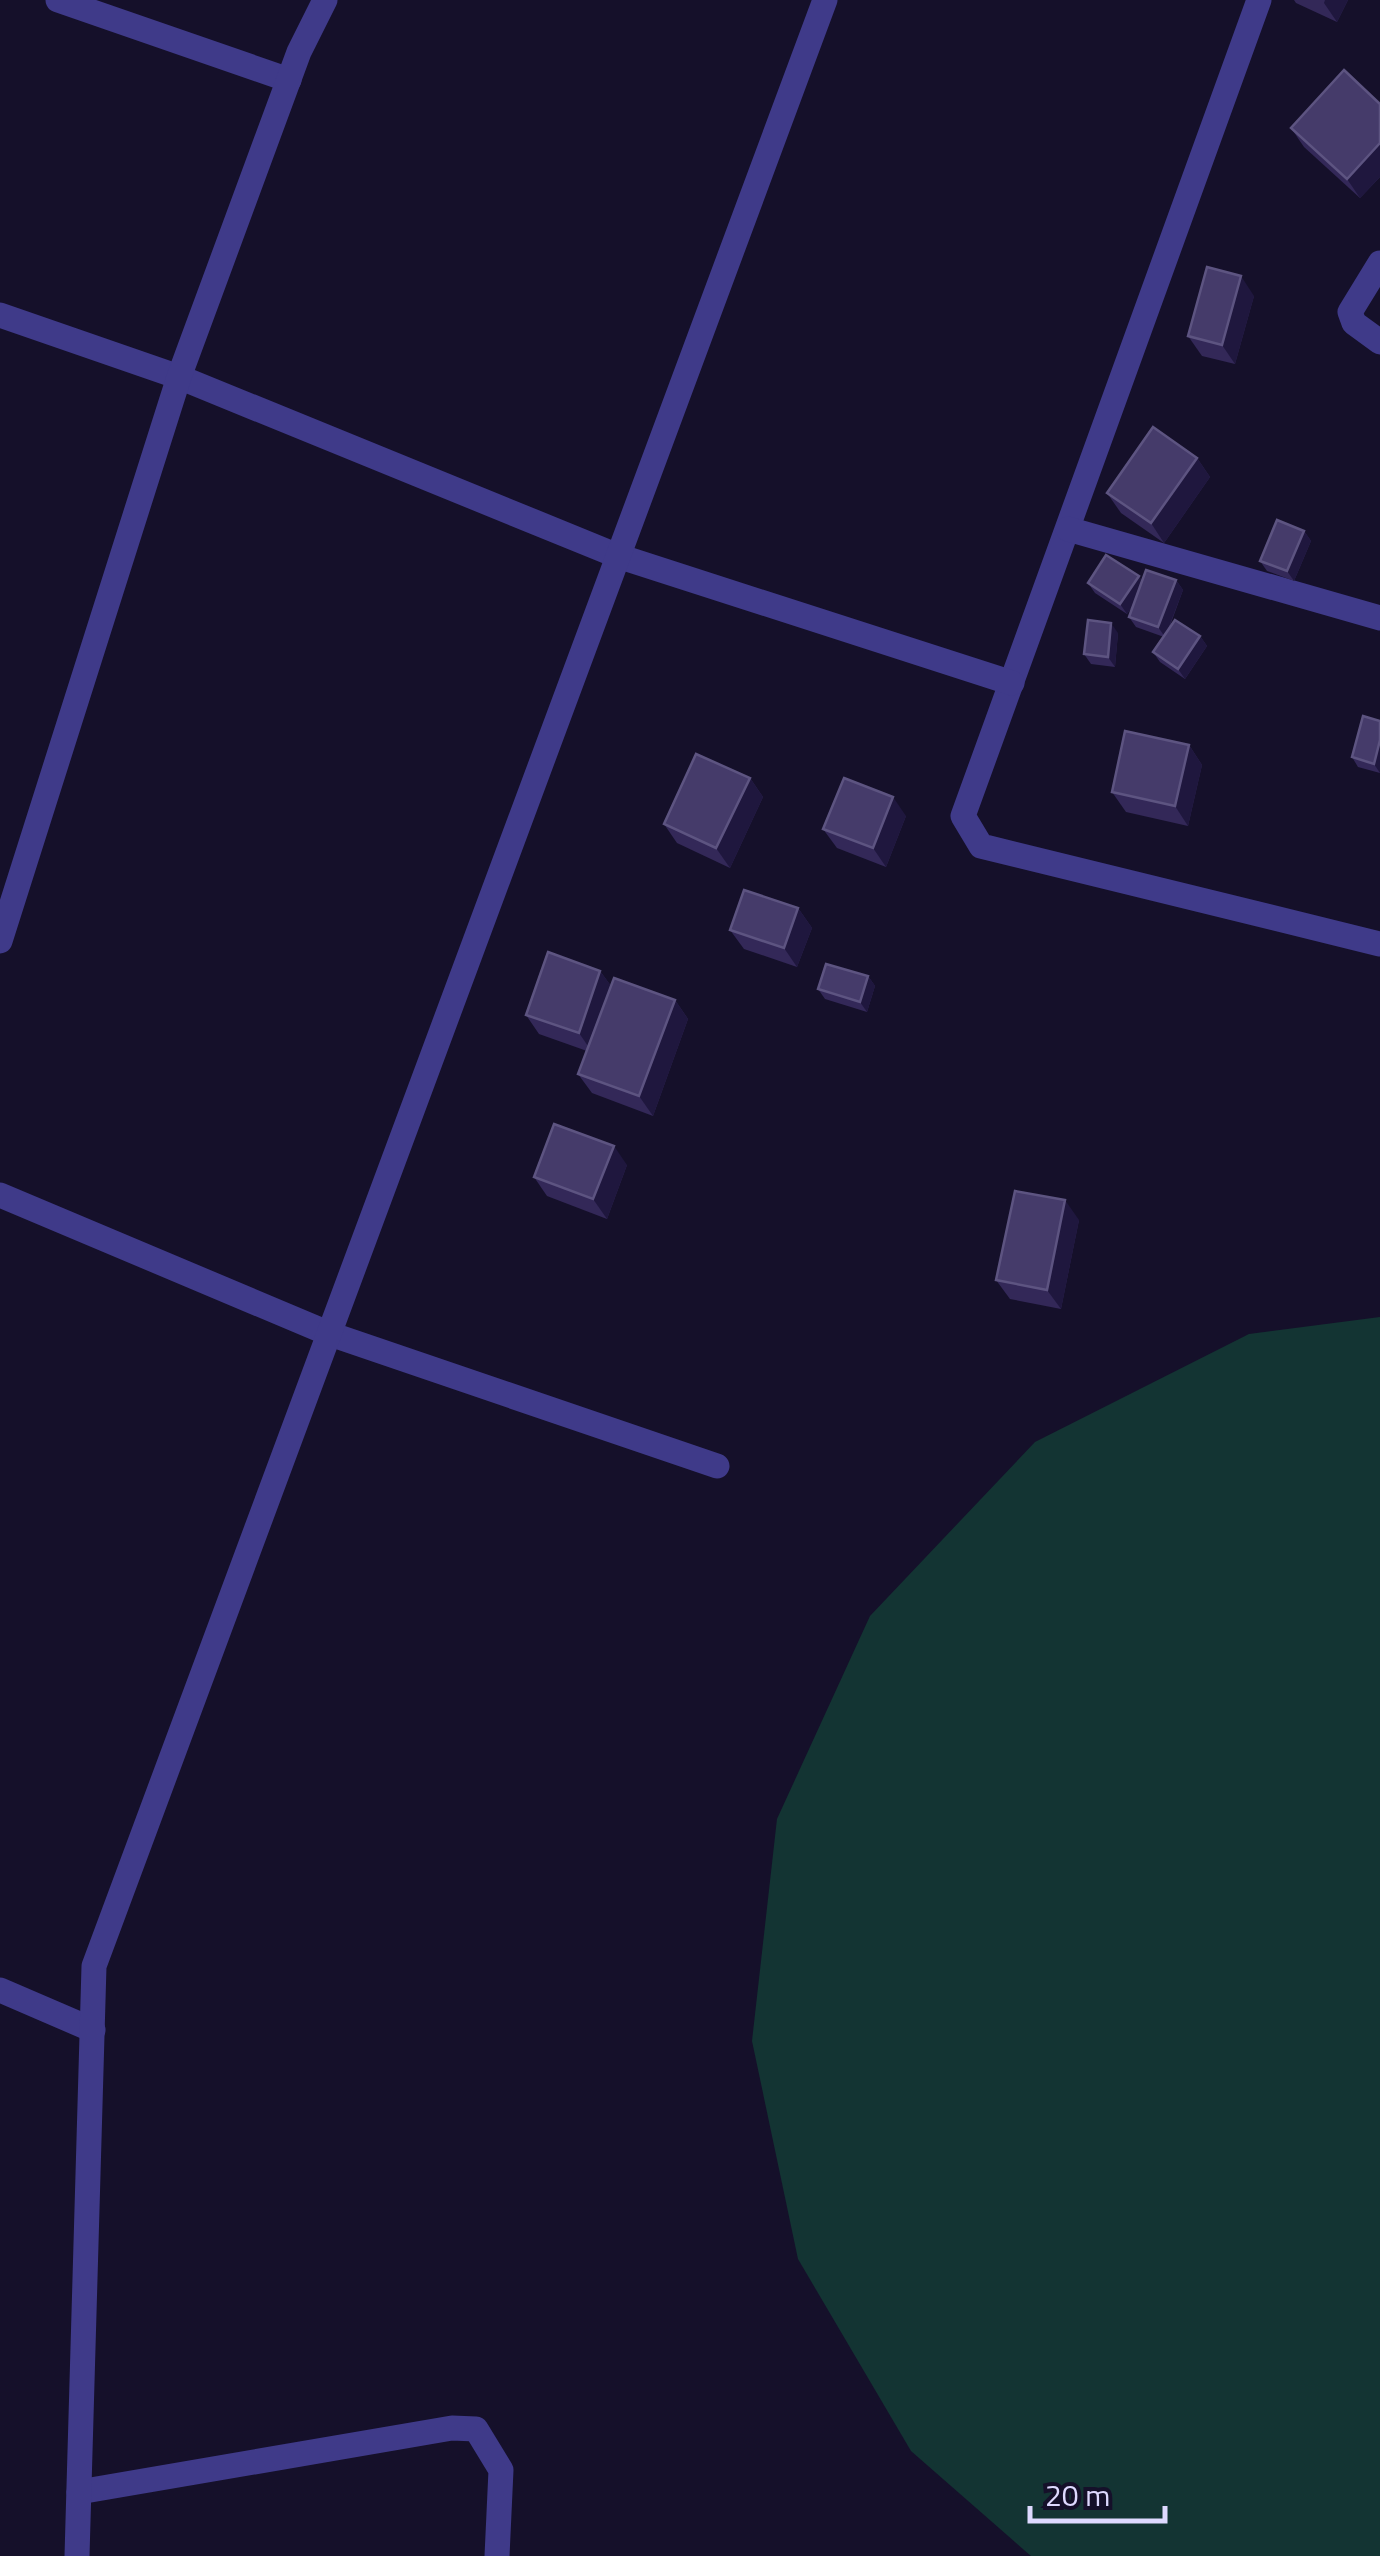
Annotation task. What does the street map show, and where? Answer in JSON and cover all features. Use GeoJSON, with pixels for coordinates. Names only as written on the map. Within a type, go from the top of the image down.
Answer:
{"type":"FeatureCollection","features":[{"type":"Feature","properties":{"kind":"street"},"geometry":{"type":"LineString","coordinates":[[58,0],[289,80]]}},
{"type":"Feature","properties":{"kind":"street"},"geometry":{"type":"LineString","coordinates":[[0,940],[178,377],[289,80],[325,0]]}},
{"type":"Feature","properties":{"kind":"street"},"geometry":{"type":"LineString","coordinates":[[77,2556],[94,1966],[825,0]]}},
{"type":"Feature","properties":{"kind":"street"},"geometry":{"type":"LineString","coordinates":[[1259,0],[963,816],[981,846],[1380,944]]}},
{"type":"Feature","properties":{"kind":"street"},"geometry":{"type":"LineString","coordinates":[[1380,263],[1350,312],[1354,323],[1380,342]]}},
{"type":"Feature","properties":{"kind":"street"},"geometry":{"type":"LineString","coordinates":[[0,316],[178,377],[618,556],[1012,683]]}},
{"type":"Feature","properties":{"kind":"street"},"geometry":{"type":"LineString","coordinates":[[1068,529],[1380,618]]}},
{"type":"Feature","properties":{"kind":"street"},"geometry":{"type":"LineString","coordinates":[[0,1194],[330,1334],[717,1466]]}},
{"type":"Feature","properties":{"kind":"street"},"geometry":{"type":"LineString","coordinates":[[0,1990],[93,2030]]}},
{"type":"Feature","properties":{"kind":"street"},"geometry":{"type":"LineString","coordinates":[[79,2492],[452,2428],[476,2429],[501,2470],[498,2556]]}},
{"type":"Feature","properties":{"kind":"green space"},"geometry":{"type":"Polygon","coordinates":[[[1380,1317],[1380,2556],[1031,2556],[911,2451],[798,2259],[752,2041],[777,1819],[870,1616],[1035,1442],[1249,1334],[1380,1317]]]}},
{"type":"Feature","properties":{"kind":"building"},"geometry":{"type":"Polygon","coordinates":[[[1344,70],[1380,104],[1380,143],[1347,179],[1291,128],[1344,70]]]}},
{"type":"Feature","properties":{"kind":"building"},"geometry":{"type":"Polygon","coordinates":[[[1207,267],[1241,276],[1222,345],[1188,336],[1207,267]]]}},
{"type":"Feature","properties":{"kind":"building"},"geometry":{"type":"Polygon","coordinates":[[[1153,427],[1197,458],[1151,523],[1107,493],[1153,427]]]}},
{"type":"Feature","properties":{"kind":"building"},"geometry":{"type":"Polygon","coordinates":[[[1277,520],[1304,531],[1287,571],[1260,561],[1277,520]]]}},
{"type":"Feature","properties":{"kind":"building"},"geometry":{"type":"Polygon","coordinates":[[[1106,555],[1139,576],[1120,604],[1088,583],[1106,555]]]}},
{"type":"Feature","properties":{"kind":"building"},"geometry":{"type":"Polygon","coordinates":[[[1146,570],[1176,580],[1158,627],[1129,617],[1146,570]]]}},
{"type":"Feature","properties":{"kind":"building"},"geometry":{"type":"Polygon","coordinates":[[[1088,620],[1111,623],[1108,657],[1084,654],[1088,620]]]}},
{"type":"Feature","properties":{"kind":"building"},"geometry":{"type":"Polygon","coordinates":[[[1175,620],[1200,636],[1178,669],[1153,652],[1175,620]]]}},
{"type":"Feature","properties":{"kind":"building"},"geometry":{"type":"Polygon","coordinates":[[[1363,716],[1380,721],[1374,764],[1352,757],[1363,716]]]}},
{"type":"Feature","properties":{"kind":"building"},"geometry":{"type":"Polygon","coordinates":[[[1125,731],[1189,745],[1175,806],[1112,792],[1125,731]]]}},
{"type":"Feature","properties":{"kind":"building"},"geometry":{"type":"Polygon","coordinates":[[[696,754],[750,778],[716,848],[664,824],[696,754]]]}},
{"type":"Feature","properties":{"kind":"building"},"geometry":{"type":"Polygon","coordinates":[[[844,778],[893,797],[873,848],[823,829],[844,778]]]}},
{"type":"Feature","properties":{"kind":"building"},"geometry":{"type":"Polygon","coordinates":[[[744,890],[798,908],[784,948],[730,930],[744,890]]]}},
{"type":"Feature","properties":{"kind":"building"},"geometry":{"type":"Polygon","coordinates":[[[548,952],[600,971],[579,1033],[526,1015],[548,952]]]}},
{"type":"Feature","properties":{"kind":"building"},"geometry":{"type":"Polygon","coordinates":[[[826,964],[868,976],[860,1002],[818,989],[826,964]]]}},
{"type":"Feature","properties":{"kind":"building"},"geometry":{"type":"Polygon","coordinates":[[[614,978],[675,1000],[639,1096],[578,1074],[614,978]]]}},
{"type":"Feature","properties":{"kind":"building"},"geometry":{"type":"Polygon","coordinates":[[[554,1124],[614,1146],[593,1199],[534,1177],[554,1124]]]}},
{"type":"Feature","properties":{"kind":"building"},"geometry":{"type":"Polygon","coordinates":[[[1015,1191],[1065,1200],[1047,1290],[996,1280],[1015,1191]]]}}]}
